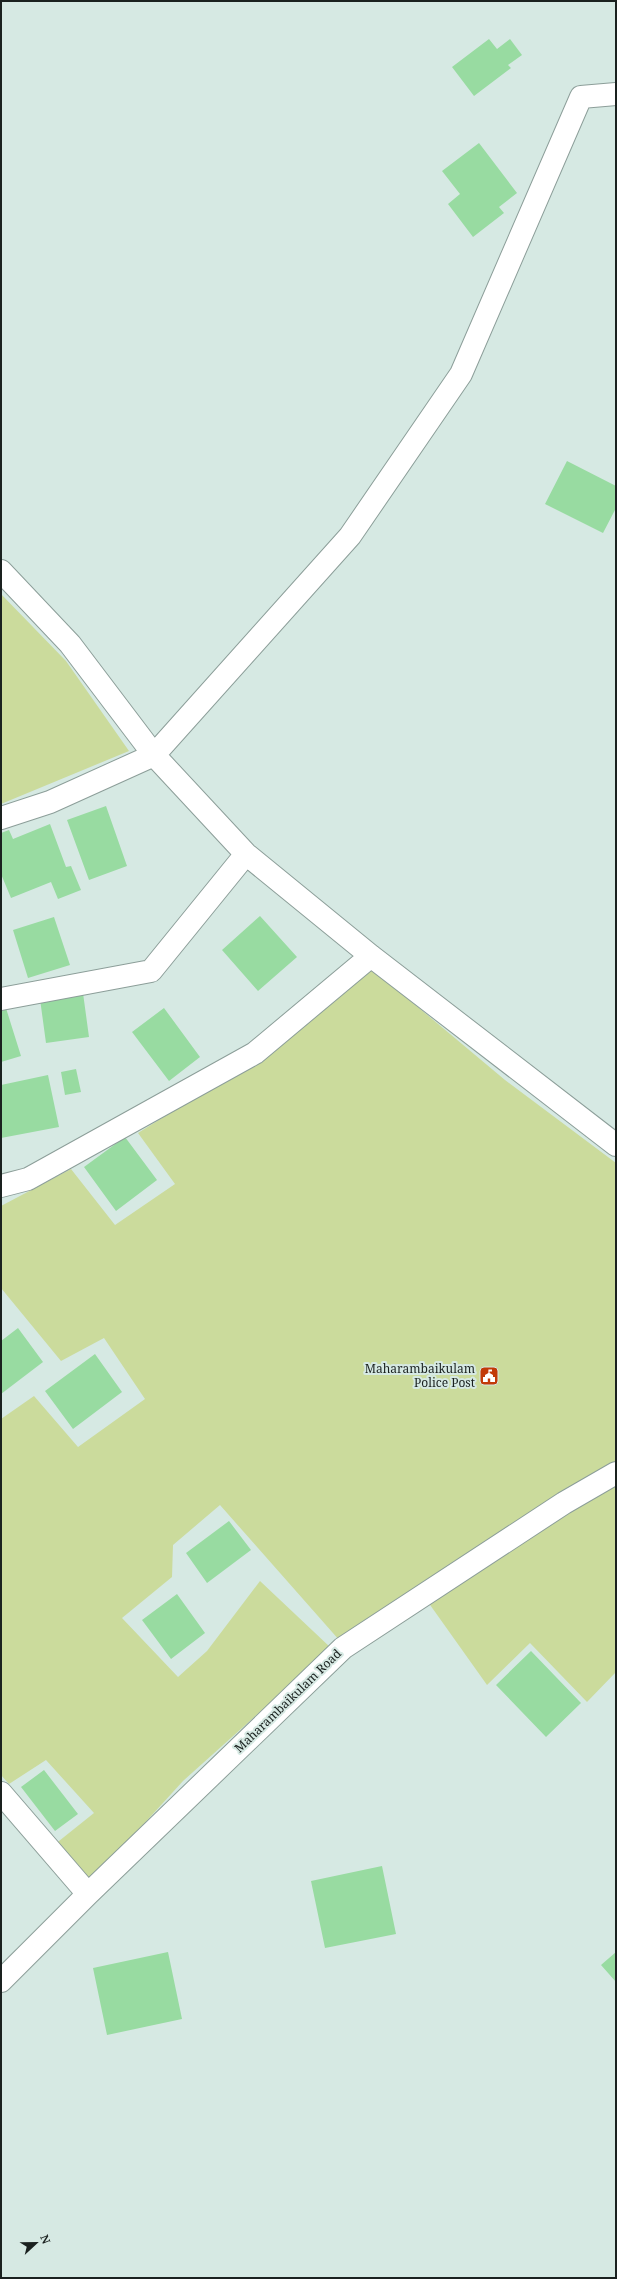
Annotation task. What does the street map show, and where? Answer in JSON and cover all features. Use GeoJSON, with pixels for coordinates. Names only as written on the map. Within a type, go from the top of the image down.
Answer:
{"type":"FeatureCollection","features":[{"type":"Feature","properties":{"kind":"street"},"geometry":{"type":"LineString","coordinates":[[1,818],[50,802],[154,755],[350,536],[461,374],[582,97],[616,94]]}},
{"type":"Feature","properties":{"kind":"street"},"geometry":{"type":"LineString","coordinates":[[1,571],[70,644],[154,755],[246,854],[371,956],[616,1146]]}},
{"type":"Feature","properties":{"kind":"street"},"geometry":{"type":"LineString","coordinates":[[1,999],[151,971],[246,854]]}},
{"type":"Feature","properties":{"kind":"street"},"geometry":{"type":"LineString","coordinates":[[1,1186],[28,1179],[255,1053],[371,956]]}},
{"type":"Feature","properties":{"kind":"street","name":"Maharambaikulam Road"},"geometry":{"type":"LineString","coordinates":[[1,1981],[88,1894],[343,1648],[564,1503],[616,1473]]}},
{"type":"Feature","properties":{"kind":"street"},"geometry":{"type":"LineString","coordinates":[[1,1793],[88,1894]]}},
{"type":"Feature","properties":{"kind":"green space"},"geometry":{"type":"Polygon","coordinates":[[[1,594],[66,661],[129,751],[1,804],[1,594]]]}},
{"type":"Feature","properties":{"kind":"green space"},"geometry":{"type":"Polygon","coordinates":[[[370,967],[505,1080],[616,1163],[616,1467],[340,1641],[220,1505],[173,1545],[172,1577],[122,1618],[178,1677],[207,1651],[260,1581],[331,1648],[183,1781],[89,1884],[54,1845],[94,1813],[46,1760],[9,1784],[1,1775],[1,1419],[34,1396],[78,1447],[145,1399],[104,1338],[61,1361],[1,1288],[1,1206],[71,1169],[115,1225],[175,1184],[138,1133],[205,1091],[370,967]]]}},
{"type":"Feature","properties":{"kind":"green space"},"geometry":{"type":"Polygon","coordinates":[[[616,1480],[616,1672],[587,1702],[530,1643],[487,1685],[428,1602],[616,1480]]]}},
{"type":"Feature","properties":{"kind":"building"},"geometry":{"type":"Polygon","coordinates":[[[489,39],[497,49],[510,39],[522,55],[508,65],[511,68],[474,96],[452,67],[489,39]]]}},
{"type":"Feature","properties":{"kind":"building"},"geometry":{"type":"Polygon","coordinates":[[[479,143],[517,193],[499,207],[504,213],[473,237],[448,204],[460,194],[442,171],[479,143]]]}},
{"type":"Feature","properties":{"kind":"building"},"geometry":{"type":"Polygon","coordinates":[[[567,461],[616,486],[616,508],[603,533],[545,504],[567,461]]]}},
{"type":"Feature","properties":{"kind":"building"},"geometry":{"type":"Polygon","coordinates":[[[106,806],[127,866],[89,880],[67,820],[106,806]]]}},
{"type":"Feature","properties":{"kind":"building"},"geometry":{"type":"Polygon","coordinates":[[[50,824],[66,867],[71,866],[81,890],[58,899],[51,882],[11,898],[1,874],[1,833],[9,830],[13,839],[50,824]]]}},
{"type":"Feature","properties":{"kind":"building"},"geometry":{"type":"Polygon","coordinates":[[[260,916],[297,957],[258,991],[222,950],[260,916]]]}},
{"type":"Feature","properties":{"kind":"building"},"geometry":{"type":"Polygon","coordinates":[[[54,917],[70,965],[28,978],[13,930],[54,917]]]}},
{"type":"Feature","properties":{"kind":"building"},"geometry":{"type":"Polygon","coordinates":[[[83,993],[89,1037],[46,1043],[40,999],[83,993]]]}},
{"type":"Feature","properties":{"kind":"building"},"geometry":{"type":"Polygon","coordinates":[[[5,1005],[21,1056],[1,1062],[1,1006],[5,1005]]]}},
{"type":"Feature","properties":{"kind":"building"},"geometry":{"type":"Polygon","coordinates":[[[164,1008],[200,1057],[169,1081],[132,1032],[164,1008]]]}},
{"type":"Feature","properties":{"kind":"building"},"geometry":{"type":"Polygon","coordinates":[[[76,1069],[81,1092],[65,1095],[61,1072],[76,1069]]]}},
{"type":"Feature","properties":{"kind":"building"},"geometry":{"type":"Polygon","coordinates":[[[48,1075],[59,1127],[1,1138],[1,1085],[48,1075]]]}},
{"type":"Feature","properties":{"kind":"building"},"geometry":{"type":"Polygon","coordinates":[[[125,1137],[157,1180],[116,1211],[84,1167],[125,1137]]]}},
{"type":"Feature","properties":{"kind":"building"},"geometry":{"type":"Polygon","coordinates":[[[18,1328],[43,1362],[1,1394],[1,1341],[18,1328]]]}},
{"type":"Feature","properties":{"kind":"building"},"geometry":{"type":"Polygon","coordinates":[[[95,1354],[122,1392],[73,1429],[45,1391],[95,1354]]]}},
{"type":"Feature","properties":{"kind":"building"},"geometry":{"type":"Polygon","coordinates":[[[229,1521],[251,1550],[207,1583],[186,1553],[229,1521]]]}},
{"type":"Feature","properties":{"kind":"building"},"geometry":{"type":"Polygon","coordinates":[[[177,1594],[205,1633],[171,1659],[142,1620],[177,1594]]]}},
{"type":"Feature","properties":{"kind":"building"},"geometry":{"type":"Polygon","coordinates":[[[531,1651],[581,1703],[546,1737],[496,1685],[531,1651]]]}},
{"type":"Feature","properties":{"kind":"building"},"geometry":{"type":"Polygon","coordinates":[[[44,1770],[78,1814],[55,1831],[21,1787],[44,1770]]]}},
{"type":"Feature","properties":{"kind":"building"},"geometry":{"type":"Polygon","coordinates":[[[382,1866],[396,1934],[325,1948],[311,1881],[382,1866]]]}},
{"type":"Feature","properties":{"kind":"building"},"geometry":{"type":"Polygon","coordinates":[[[168,1952],[182,2019],[107,2035],[93,1968],[168,1952]]]}},
{"type":"Feature","properties":{"kind":"building"},"geometry":{"type":"Polygon","coordinates":[[[616,1952],[616,1982],[601,1965],[616,1952]]]}},
{"type":"Feature","properties":{"kind":"place","name":"Maharambaikulam Police Post"},"geometry":{"type":"Point","coordinates":[489,1376]}}]}
